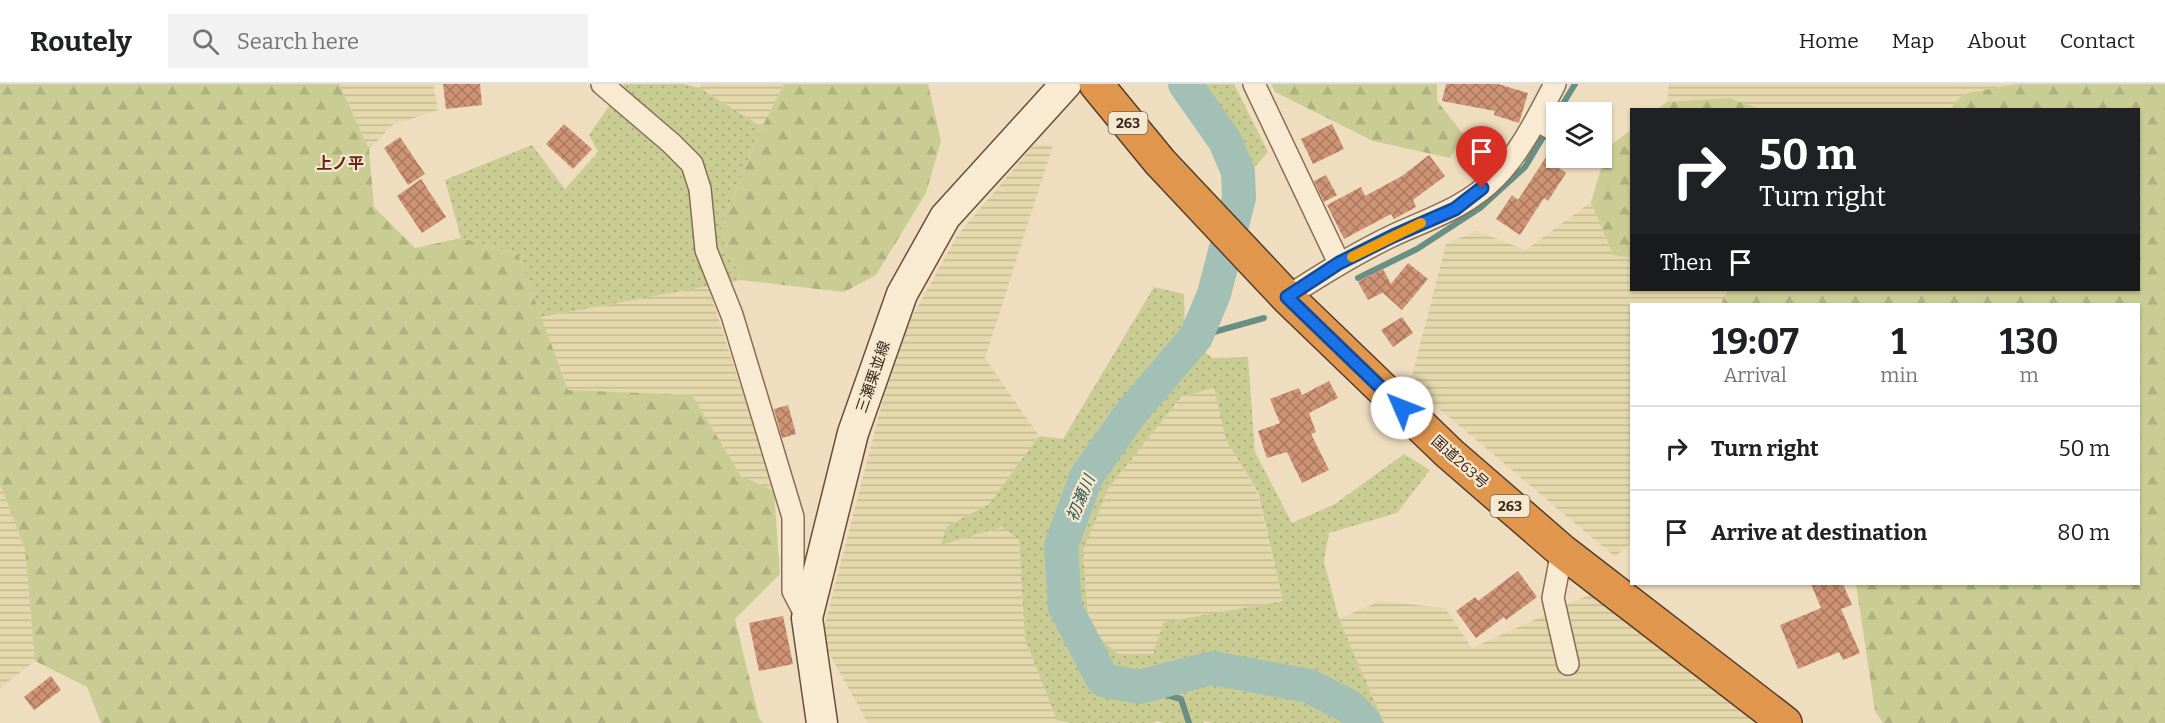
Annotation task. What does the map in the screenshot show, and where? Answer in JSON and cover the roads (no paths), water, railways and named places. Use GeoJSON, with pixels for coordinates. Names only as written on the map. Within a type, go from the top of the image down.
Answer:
{"type":"FeatureCollection","features":[{"type":"Feature","properties":{"kind":"highway","name":"国道263号"},"geometry":{"type":"LineString","coordinates":[[1096,84],[1160,162],[1287,297],[1449,453],[1562,551],[1785,723]]}},
{"type":"Feature","properties":{"kind":"main road","name":"三瀬栗並線"},"geometry":{"type":"LineString","coordinates":[[822,723],[807,618],[853,433],[902,294],[945,217],[1066,84]]}},
{"type":"Feature","properties":{"kind":"street"},"geometry":{"type":"LineString","coordinates":[[602,84],[692,164],[700,189],[706,250],[732,315],[793,518],[793,591],[807,618]]}},
{"type":"Feature","properties":{"kind":"street"},"geometry":{"type":"LineString","coordinates":[[1254,84],[1339,263]]}},
{"type":"Feature","properties":{"kind":"street"},"geometry":{"type":"LineString","coordinates":[[1287,297],[1339,263],[1455,209],[1496,177],[1517,151],[1555,84]]}},
{"type":"Feature","properties":{"kind":"street"},"geometry":{"type":"LineString","coordinates":[[1536,120],[1546,126]]}},
{"type":"Feature","properties":{"kind":"street"},"geometry":{"type":"LineString","coordinates":[[1562,551],[1553,598],[1568,664]]}},
{"type":"Feature","properties":{"kind":"waterway","name":"初瀬川"},"geometry":{"type":"LineString","coordinates":[[1185,84],[1225,141],[1238,172],[1239,198],[1214,294],[1196,337],[1130,414],[1086,477],[1061,546],[1065,607],[1103,680],[1139,687],[1212,668],[1309,686],[1350,707],[1365,723]]}},
{"type":"Feature","properties":{"kind":"waterway"},"geometry":{"type":"LineString","coordinates":[[1564,102],[1575,84]]}},
{"type":"Feature","properties":{"kind":"waterway"},"geometry":{"type":"LineString","coordinates":[[1358,278],[1417,249],[1480,208],[1525,167],[1546,132]]}},
{"type":"Feature","properties":{"kind":"waterway"},"geometry":{"type":"LineString","coordinates":[[1196,337],[1264,318]]}},
{"type":"Feature","properties":{"kind":"waterway"},"geometry":{"type":"LineString","coordinates":[[1139,687],[1181,699],[1189,723]]}},
{"type":"Feature","properties":{"kind":"district","name":"上ノ平"},"geometry":{"type":"Point","coordinates":[340,163]}}]}
